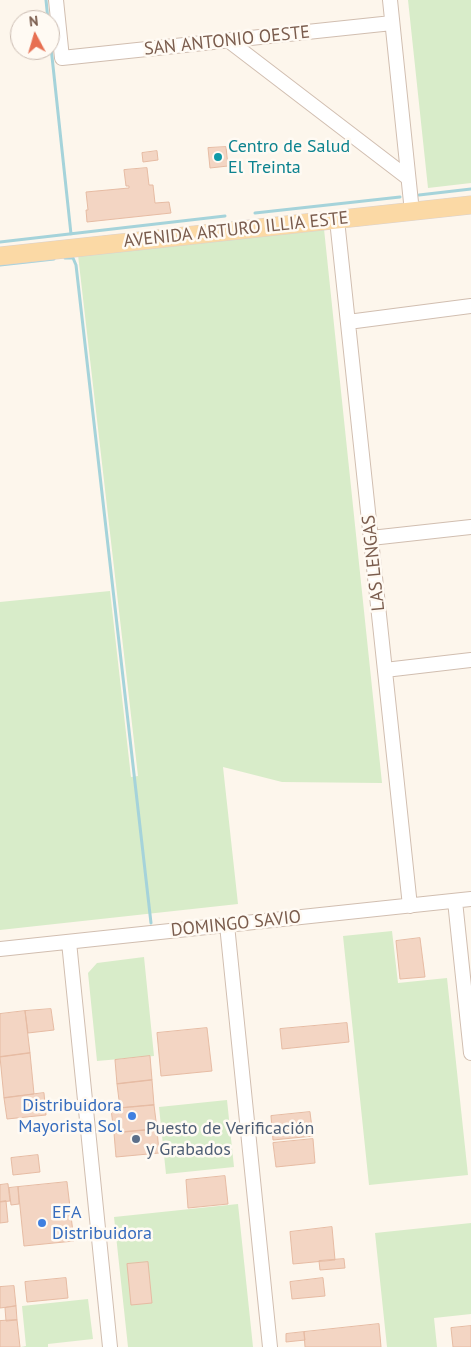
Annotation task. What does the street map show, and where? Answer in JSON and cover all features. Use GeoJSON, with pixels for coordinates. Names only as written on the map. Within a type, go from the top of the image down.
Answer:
{"type":"FeatureCollection","features":[{"type":"Feature","properties":{"kind":"main road","name":"AVENIDA ARTURO ILLIA ESTE"},"geometry":{"type":"LineString","coordinates":[[0,256],[471,205]]}},
{"type":"Feature","properties":{"kind":"street","name":"SAN ANTONIO OESTE"},"geometry":{"type":"LineString","coordinates":[[56,0],[62,58],[392,23]]}},
{"type":"Feature","properties":{"kind":"street"},"geometry":{"type":"LineString","coordinates":[[390,0],[412,212]]}},
{"type":"Feature","properties":{"kind":"street"},"geometry":{"type":"LineString","coordinates":[[229,41],[408,178]]}},
{"type":"Feature","properties":{"kind":"street","name":"LAS LENGAS"},"geometry":{"type":"LineString","coordinates":[[337,220],[410,906]]}},
{"type":"Feature","properties":{"kind":"street"},"geometry":{"type":"LineString","coordinates":[[348,322],[471,306]]}},
{"type":"Feature","properties":{"kind":"street"},"geometry":{"type":"LineString","coordinates":[[371,538],[471,527]]}},
{"type":"Feature","properties":{"kind":"street"},"geometry":{"type":"LineString","coordinates":[[385,670],[471,660]]}},
{"type":"Feature","properties":{"kind":"street","name":"DOMINGO SAVIO"},"geometry":{"type":"LineString","coordinates":[[0,949],[471,900]]}},
{"type":"Feature","properties":{"kind":"street"},"geometry":{"type":"LineString","coordinates":[[455,901],[471,1053]]}},
{"type":"Feature","properties":{"kind":"street"},"geometry":{"type":"LineString","coordinates":[[227,925],[270,1347]]}},
{"type":"Feature","properties":{"kind":"street"},"geometry":{"type":"LineString","coordinates":[[69,942],[110,1347]]}},
{"type":"Feature","properties":{"kind":"green space"},"geometry":{"type":"Polygon","coordinates":[[[408,0],[471,0],[471,183],[428,188],[408,0]]]}},
{"type":"Feature","properties":{"kind":"green space"},"geometry":{"type":"Polygon","coordinates":[[[324,229],[382,783],[282,782],[223,767],[238,904],[0,930],[0,602],[110,591],[131,777],[138,776],[78,255],[324,229]]]}},
{"type":"Feature","properties":{"kind":"green space"},"geometry":{"type":"Polygon","coordinates":[[[392,931],[398,983],[447,978],[468,1175],[369,1185],[343,936],[392,931]]]}},
{"type":"Feature","properties":{"kind":"green space"},"geometry":{"type":"Polygon","coordinates":[[[144,957],[154,1056],[97,1061],[88,973],[97,963],[144,957]]]}},
{"type":"Feature","properties":{"kind":"green space"},"geometry":{"type":"Polygon","coordinates":[[[227,1100],[234,1167],[166,1174],[159,1107],[227,1100]]]}},
{"type":"Feature","properties":{"kind":"green space"},"geometry":{"type":"Polygon","coordinates":[[[238,1204],[253,1347],[128,1347],[114,1217],[238,1204]]]}},
{"type":"Feature","properties":{"kind":"green space"},"geometry":{"type":"Polygon","coordinates":[[[471,1223],[471,1314],[434,1318],[437,1347],[387,1347],[375,1233],[471,1223]]]}},
{"type":"Feature","properties":{"kind":"green space"},"geometry":{"type":"Polygon","coordinates":[[[88,1299],[93,1339],[48,1344],[48,1347],[21,1347],[26,1346],[22,1306],[88,1299]]]}},
{"type":"Feature","properties":{"kind":"building","name":"Centro de Salud El Treinta"},"geometry":{"type":"Polygon","coordinates":[[[226,147],[228,166],[210,168],[208,148],[226,147]]]}},
{"type":"Feature","properties":{"kind":"building"},"geometry":{"type":"Polygon","coordinates":[[[157,151],[158,160],[143,162],[142,153],[157,151]]]}},
{"type":"Feature","properties":{"kind":"building"},"geometry":{"type":"Polygon","coordinates":[[[147,168],[149,185],[153,185],[155,203],[169,202],[171,213],[87,222],[86,192],[129,188],[129,186],[126,186],[124,170],[147,168]]]}},
{"type":"Feature","properties":{"kind":"building"},"geometry":{"type":"Polygon","coordinates":[[[420,938],[425,977],[400,979],[396,941],[420,938]]]}},
{"type":"Feature","properties":{"kind":"building"},"geometry":{"type":"Polygon","coordinates":[[[51,1009],[54,1030],[28,1033],[25,1011],[51,1009]]]}},
{"type":"Feature","properties":{"kind":"building"},"geometry":{"type":"Polygon","coordinates":[[[25,1011],[30,1053],[0,1057],[0,1014],[25,1011]]]}},
{"type":"Feature","properties":{"kind":"building"},"geometry":{"type":"Polygon","coordinates":[[[347,1023],[349,1042],[282,1049],[280,1029],[347,1023]]]}},
{"type":"Feature","properties":{"kind":"building"},"geometry":{"type":"Polygon","coordinates":[[[207,1028],[212,1071],[161,1076],[157,1033],[207,1028]]]}},
{"type":"Feature","properties":{"kind":"building"},"geometry":{"type":"Polygon","coordinates":[[[30,1053],[34,1094],[4,1098],[0,1057],[30,1053]]]}},
{"type":"Feature","properties":{"kind":"building"},"geometry":{"type":"Polygon","coordinates":[[[150,1056],[152,1080],[117,1084],[115,1060],[150,1056]]]}},
{"type":"Feature","properties":{"kind":"building"},"geometry":{"type":"Polygon","coordinates":[[[152,1080],[154,1105],[120,1108],[117,1084],[152,1080]]]}},
{"type":"Feature","properties":{"kind":"building"},"geometry":{"type":"Polygon","coordinates":[[[44,1093],[46,1115],[7,1119],[4,1098],[44,1093]]]}},
{"type":"Feature","properties":{"kind":"building","name":"Distribuidora Mayorista Sol"},"geometry":{"type":"Polygon","coordinates":[[[154,1105],[157,1129],[114,1133],[111,1109],[154,1105]]]}},
{"type":"Feature","properties":{"kind":"building"},"geometry":{"type":"Polygon","coordinates":[[[310,1112],[313,1136],[273,1140],[271,1116],[310,1112]]]}},
{"type":"Feature","properties":{"kind":"building","name":"Puesto de Verificación y Grabados"},"geometry":{"type":"Polygon","coordinates":[[[157,1129],[159,1153],[116,1157],[114,1133],[157,1129]]]}},
{"type":"Feature","properties":{"kind":"building"},"geometry":{"type":"Polygon","coordinates":[[[313,1139],[315,1163],[276,1167],[273,1143],[313,1139]]]}},
{"type":"Feature","properties":{"kind":"building"},"geometry":{"type":"Polygon","coordinates":[[[38,1155],[40,1172],[13,1175],[11,1158],[38,1155]]]}},
{"type":"Feature","properties":{"kind":"building"},"geometry":{"type":"Polygon","coordinates":[[[225,1176],[228,1204],[188,1208],[186,1180],[225,1176]]]}},
{"type":"Feature","properties":{"kind":"building"},"geometry":{"type":"Polygon","coordinates":[[[67,1182],[74,1241],[24,1246],[18,1187],[67,1182]]]}},
{"type":"Feature","properties":{"kind":"building"},"geometry":{"type":"Polygon","coordinates":[[[8,1184],[10,1201],[0,1202],[0,1185],[8,1184]]]}},
{"type":"Feature","properties":{"kind":"building"},"geometry":{"type":"Polygon","coordinates":[[[18,1187],[19,1204],[11,1205],[9,1188],[18,1187]]]}},
{"type":"Feature","properties":{"kind":"building"},"geometry":{"type":"Polygon","coordinates":[[[6,1201],[8,1222],[0,1223],[0,1202],[6,1201]]]}},
{"type":"Feature","properties":{"kind":"building"},"geometry":{"type":"Polygon","coordinates":[[[332,1227],[335,1260],[293,1264],[290,1232],[332,1227]]]}},
{"type":"Feature","properties":{"kind":"building"},"geometry":{"type":"Polygon","coordinates":[[[344,1259],[345,1268],[320,1270],[319,1261],[344,1259]]]}},
{"type":"Feature","properties":{"kind":"building"},"geometry":{"type":"Polygon","coordinates":[[[148,1262],[152,1303],[131,1305],[127,1264],[148,1262]]]}},
{"type":"Feature","properties":{"kind":"building"},"geometry":{"type":"Polygon","coordinates":[[[66,1278],[68,1298],[27,1302],[25,1282],[66,1278]]]}},
{"type":"Feature","properties":{"kind":"building"},"geometry":{"type":"Polygon","coordinates":[[[323,1278],[325,1296],[292,1299],[290,1282],[323,1278]]]}},
{"type":"Feature","properties":{"kind":"building"},"geometry":{"type":"Polygon","coordinates":[[[14,1286],[16,1306],[0,1308],[0,1287],[14,1286]]]}},
{"type":"Feature","properties":{"kind":"building"},"geometry":{"type":"Polygon","coordinates":[[[16,1306],[17,1320],[6,1321],[5,1308],[16,1306]]]}},
{"type":"Feature","properties":{"kind":"building"},"geometry":{"type":"Polygon","coordinates":[[[17,1320],[20,1347],[0,1347],[0,1321],[17,1320]]]}},
{"type":"Feature","properties":{"kind":"building"},"geometry":{"type":"Polygon","coordinates":[[[379,1324],[381,1347],[305,1347],[304,1332],[379,1324]]]}},
{"type":"Feature","properties":{"kind":"building"},"geometry":{"type":"Polygon","coordinates":[[[471,1326],[471,1347],[453,1347],[451,1328],[471,1326]]]}},
{"type":"Feature","properties":{"kind":"building"},"geometry":{"type":"Polygon","coordinates":[[[304,1332],[305,1340],[286,1342],[286,1334],[304,1332]]]}},
{"type":"Feature","properties":{"kind":"waterway"},"geometry":{"type":"LineString","coordinates":[[46,0],[47,10]]}},
{"type":"Feature","properties":{"kind":"waterway"},"geometry":{"type":"LineString","coordinates":[[52,60],[71,234]]}},
{"type":"Feature","properties":{"kind":"waterway"},"geometry":{"type":"LineString","coordinates":[[419,195],[471,189]]}},
{"type":"Feature","properties":{"kind":"waterway"},"geometry":{"type":"LineString","coordinates":[[255,213],[400,197]]}},
{"type":"Feature","properties":{"kind":"waterway"},"geometry":{"type":"LineString","coordinates":[[0,242],[225,216]]}},
{"type":"Feature","properties":{"kind":"waterway"},"geometry":{"type":"LineString","coordinates":[[65,258],[73,258],[76,265],[151,923]]}},
{"type":"Feature","properties":{"kind":"waterway"},"geometry":{"type":"LineString","coordinates":[[0,265],[54,259]]}},
{"type":"Feature","properties":{"kind":"place","name":"Centro de Salud El Treinta"},"geometry":{"type":"Point","coordinates":[218,157]}},
{"type":"Feature","properties":{"kind":"place","name":"Distribuidora Mayorista Sol"},"geometry":{"type":"Point","coordinates":[132,1116]}},
{"type":"Feature","properties":{"kind":"place","name":"Puesto de Verificación y Grabados"},"geometry":{"type":"Point","coordinates":[136,1139]}},
{"type":"Feature","properties":{"kind":"place","name":"EFA Distribuidora"},"geometry":{"type":"Point","coordinates":[42,1223]}}]}
